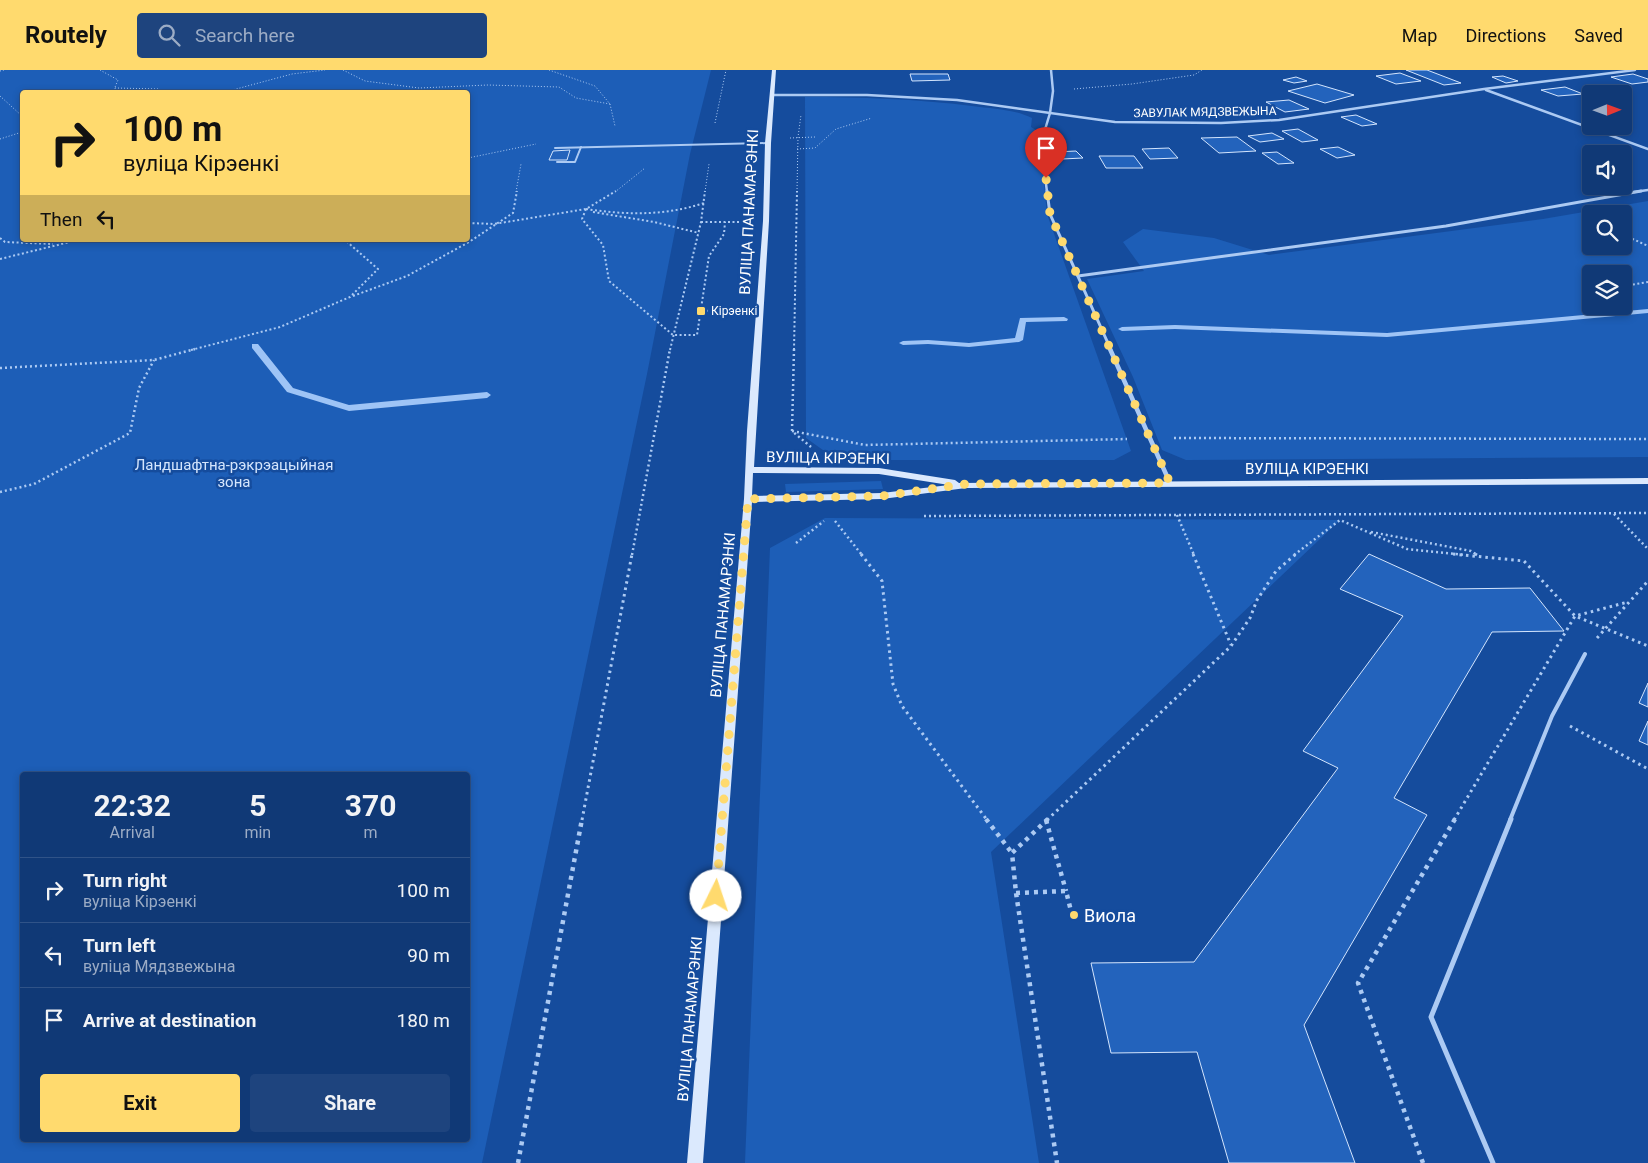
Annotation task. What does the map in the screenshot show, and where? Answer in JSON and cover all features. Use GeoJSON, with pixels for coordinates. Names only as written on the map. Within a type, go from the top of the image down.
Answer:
{"type":"FeatureCollection","features":[{"type":"Feature","properties":{"kind":"main road","name":"ВУЛІЦА ПАНАМАРЭНКІ"},"geometry":{"type":"LineString","coordinates":[[695,1163],[748,499],[768,143],[774,70]]}},
{"type":"Feature","properties":{"kind":"main road","name":"ВУЛІЦА КІРЭЕНКІ"},"geometry":{"type":"LineString","coordinates":[[749,470],[879,471],[966,484]]}},
{"type":"Feature","properties":{"kind":"main road","name":"ВУЛІЦА КІРЭЕНКІ"},"geometry":{"type":"LineString","coordinates":[[748,499],[882,496],[966,484],[1648,480]]}},
{"type":"Feature","properties":{"kind":"street"},"geometry":{"type":"LineString","coordinates":[[1051,70],[1053,91],[1050,113],[1041,143],[1050,214],[1170,483]]}},
{"type":"Feature","properties":{"kind":"street","name":"ЗАВУЛАК МЯДЗВЕЖЫНА"},"geometry":{"type":"LineString","coordinates":[[773,95],[867,95],[957,100],[1115,122],[1222,123],[1279,120],[1484,89],[1635,70]]}},
{"type":"Feature","properties":{"kind":"street"},"geometry":{"type":"LineString","coordinates":[[1484,89],[1648,149]]}},
{"type":"Feature","properties":{"kind":"street"},"geometry":{"type":"LineString","coordinates":[[1078,276],[1446,226],[1648,190]]}},
{"type":"Feature","properties":{"kind":"lane"},"geometry":{"type":"LineString","coordinates":[[555,148],[768,143]]}},
{"type":"Feature","properties":{"kind":"lane"},"geometry":{"type":"LineString","coordinates":[[557,162],[575,162],[581,147]]}},
{"type":"Feature","properties":{"kind":"lane"},"geometry":{"type":"LineString","coordinates":[[1493,1163],[1431,1016],[1552,716],[1585,654]]}},
{"type":"Feature","properties":{"kind":"path"},"geometry":{"type":"LineString","coordinates":[[100,70],[118,80],[115,88],[160,90]]}},
{"type":"Feature","properties":{"kind":"path"},"geometry":{"type":"LineString","coordinates":[[232,90],[292,74],[325,70]]}},
{"type":"Feature","properties":{"kind":"path"},"geometry":{"type":"LineString","coordinates":[[343,70],[365,81],[419,88],[488,86],[559,87],[576,98],[610,104]]}},
{"type":"Feature","properties":{"kind":"path"},"geometry":{"type":"LineString","coordinates":[[549,70],[595,86],[610,104],[620,146]]}},
{"type":"Feature","properties":{"kind":"path"},"geometry":{"type":"LineString","coordinates":[[518,1163],[673,335],[704,203],[711,144],[726,70]]}},
{"type":"Feature","properties":{"kind":"path"},"geometry":{"type":"LineString","coordinates":[[1053,91],[1132,84],[1194,75],[1202,70]]}},
{"type":"Feature","properties":{"kind":"path"},"geometry":{"type":"LineString","coordinates":[[792,431],[797,149],[803,104],[799,95]]}},
{"type":"Feature","properties":{"kind":"path"},"geometry":{"type":"LineString","coordinates":[[0,96],[20,114]]}},
{"type":"Feature","properties":{"kind":"path"},"geometry":{"type":"LineString","coordinates":[[797,149],[815,148],[836,129],[878,116]]}},
{"type":"Feature","properties":{"kind":"path"},"geometry":{"type":"LineString","coordinates":[[0,139],[20,133]]}},
{"type":"Feature","properties":{"kind":"path"},"geometry":{"type":"LineString","coordinates":[[470,241],[513,213],[521,164]]}},
{"type":"Feature","properties":{"kind":"path"},"geometry":{"type":"LineString","coordinates":[[652,164],[613,194],[586,209],[582,219],[603,245],[609,281],[673,335],[697,335],[709,256],[724,234],[725,222]]}},
{"type":"Feature","properties":{"kind":"path"},"geometry":{"type":"LineString","coordinates":[[470,223],[494,224],[586,209],[630,213],[672,213],[704,203]]}},
{"type":"Feature","properties":{"kind":"path"},"geometry":{"type":"LineString","coordinates":[[586,209],[601,214],[654,222],[698,233]]}},
{"type":"Feature","properties":{"kind":"path"},"geometry":{"type":"LineString","coordinates":[[0,238],[5,242],[56,244]]}},
{"type":"Feature","properties":{"kind":"path"},"geometry":{"type":"LineString","coordinates":[[1632,239],[1648,246]]}},
{"type":"Feature","properties":{"kind":"path"},"geometry":{"type":"LineString","coordinates":[[0,259],[67,242]]}},
{"type":"Feature","properties":{"kind":"path"},"geometry":{"type":"LineString","coordinates":[[347,242],[378,269],[350,297]]}},
{"type":"Feature","properties":{"kind":"path"},"geometry":{"type":"LineString","coordinates":[[0,368],[154,360],[280,327],[350,297],[407,276],[469,242]]}},
{"type":"Feature","properties":{"kind":"path"},"geometry":{"type":"LineString","coordinates":[[1632,285],[1648,282]]}},
{"type":"Feature","properties":{"kind":"path"},"geometry":{"type":"LineString","coordinates":[[700,311],[760,310]]}},
{"type":"Feature","properties":{"kind":"path"},"geometry":{"type":"LineString","coordinates":[[0,492],[34,484],[130,433],[139,388],[154,360]]}},
{"type":"Feature","properties":{"kind":"path"},"geometry":{"type":"LineString","coordinates":[[792,431],[865,445],[1150,438],[1648,439]]}},
{"type":"Feature","properties":{"kind":"path"},"geometry":{"type":"LineString","coordinates":[[792,431],[811,447]]}},
{"type":"Feature","properties":{"kind":"path"},"geometry":{"type":"LineString","coordinates":[[920,516],[1648,513]]}},
{"type":"Feature","properties":{"kind":"path"},"geometry":{"type":"LineString","coordinates":[[1177,514],[1231,646]]}},
{"type":"Feature","properties":{"kind":"path"},"geometry":{"type":"LineString","coordinates":[[1614,514],[1648,549]]}},
{"type":"Feature","properties":{"kind":"path"},"geometry":{"type":"LineString","coordinates":[[1337,515],[1340,520],[1407,549],[1524,561],[1575,616],[1648,646]]}},
{"type":"Feature","properties":{"kind":"path"},"geometry":{"type":"LineString","coordinates":[[796,543],[831,516],[882,581],[893,684],[902,706],[1012,853],[1016,893],[1057,1163]]}},
{"type":"Feature","properties":{"kind":"path"},"geometry":{"type":"LineString","coordinates":[[1012,853],[1231,646],[1250,618],[1257,600],[1276,571],[1307,544],[1340,520]]}},
{"type":"Feature","properties":{"kind":"path"},"geometry":{"type":"LineString","coordinates":[[1366,531],[1471,551],[1480,556]]}},
{"type":"Feature","properties":{"kind":"path"},"geometry":{"type":"LineString","coordinates":[[1585,654],[1605,628],[1648,580]]}},
{"type":"Feature","properties":{"kind":"path"},"geometry":{"type":"LineString","coordinates":[[1423,1163],[1358,983],[1575,616],[1628,602]]}},
{"type":"Feature","properties":{"kind":"path"},"geometry":{"type":"LineString","coordinates":[[1552,716],[1648,769]]}},
{"type":"Feature","properties":{"kind":"path"},"geometry":{"type":"LineString","coordinates":[[1046,820],[1072,914]]}},
{"type":"Feature","properties":{"kind":"path"},"geometry":{"type":"LineString","coordinates":[[1016,893],[1066,892]]}},
{"type":"Feature","properties":{"kind":"green space","name":"Ландшафтна-рэкрэацыйная зона"},"geometry":{"type":"Polygon","coordinates":[[[0,70],[711,70],[690,154],[647,374],[482,1163],[0,1163],[0,70]]]}},
{"type":"Feature","properties":{"kind":"green space"},"geometry":{"type":"Polygon","coordinates":[[[805,97],[868,98],[930,102],[1003,110],[1032,118],[1031,127],[1039,132],[1047,214],[1131,451],[1114,460],[837,460],[806,438],[805,97]]]}},
{"type":"Feature","properties":{"kind":"green space"},"geometry":{"type":"Polygon","coordinates":[[[1648,201],[1648,457],[1186,460],[1162,450],[1133,377],[1087,279],[1144,271],[1123,242],[1143,229],[1214,238],[1269,255],[1582,212],[1582,255],[1632,255],[1632,205],[1625,205],[1648,201]]]}},
{"type":"Feature","properties":{"kind":"green space"},"geometry":{"type":"Polygon","coordinates":[[[881,481],[883,489],[786,492],[785,484],[881,481]]]}},
{"type":"Feature","properties":{"kind":"green space"},"geometry":{"type":"Polygon","coordinates":[[[825,518],[1340,520],[991,852],[1039,1163],[745,1163],[770,548],[825,518]]]}},
{"type":"Feature","properties":{"kind":"building"},"geometry":{"type":"Polygon","coordinates":[[[1406,70],[1427,70],[1461,83],[1444,85],[1406,70]]]}},
{"type":"Feature","properties":{"kind":"building"},"geometry":{"type":"Polygon","coordinates":[[[1400,73],[1421,81],[1396,84],[1376,76],[1400,73]]]}},
{"type":"Feature","properties":{"kind":"building"},"geometry":{"type":"Polygon","coordinates":[[[910,74],[948,74],[950,80],[912,81],[910,74]]]}},
{"type":"Feature","properties":{"kind":"building"},"geometry":{"type":"Polygon","coordinates":[[[1633,74],[1648,79],[1648,82],[1632,84],[1611,77],[1633,74]]]}},
{"type":"Feature","properties":{"kind":"building"},"geometry":{"type":"Polygon","coordinates":[[[1503,76],[1518,81],[1506,83],[1492,77],[1503,76]]]}},
{"type":"Feature","properties":{"kind":"building"},"geometry":{"type":"Polygon","coordinates":[[[1296,77],[1307,81],[1294,83],[1283,80],[1296,77]]]}},
{"type":"Feature","properties":{"kind":"building"},"geometry":{"type":"Polygon","coordinates":[[[1317,84],[1354,95],[1325,103],[1288,91],[1317,84]]]}},
{"type":"Feature","properties":{"kind":"building"},"geometry":{"type":"Polygon","coordinates":[[[1565,87],[1582,94],[1558,96],[1541,90],[1565,87]]]}},
{"type":"Feature","properties":{"kind":"building"},"geometry":{"type":"Polygon","coordinates":[[[1289,100],[1309,109],[1285,112],[1266,102],[1289,100]]]}},
{"type":"Feature","properties":{"kind":"building"},"geometry":{"type":"Polygon","coordinates":[[[1356,115],[1377,124],[1362,126],[1341,117],[1356,115]]]}},
{"type":"Feature","properties":{"kind":"building"},"geometry":{"type":"Polygon","coordinates":[[[1298,129],[1318,140],[1302,142],[1282,131],[1298,129]]]}},
{"type":"Feature","properties":{"kind":"building"},"geometry":{"type":"Polygon","coordinates":[[[1272,133],[1284,139],[1260,142],[1248,136],[1272,133]]]}},
{"type":"Feature","properties":{"kind":"building"},"geometry":{"type":"Polygon","coordinates":[[[1237,137],[1256,151],[1219,153],[1201,138],[1237,137]]]}},
{"type":"Feature","properties":{"kind":"building"},"geometry":{"type":"Polygon","coordinates":[[[1338,147],[1355,155],[1337,158],[1320,149],[1338,147]]]}},
{"type":"Feature","properties":{"kind":"building"},"geometry":{"type":"Polygon","coordinates":[[[1169,148],[1178,158],[1150,159],[1142,149],[1169,148]]]}},
{"type":"Feature","properties":{"kind":"building"},"geometry":{"type":"Polygon","coordinates":[[[570,150],[567,160],[549,160],[553,151],[570,150]]]}},
{"type":"Feature","properties":{"kind":"building"},"geometry":{"type":"Polygon","coordinates":[[[1076,151],[1083,158],[1062,159],[1055,152],[1076,151]]]}},
{"type":"Feature","properties":{"kind":"building"},"geometry":{"type":"Polygon","coordinates":[[[1277,152],[1294,163],[1278,164],[1262,153],[1277,152]]]}},
{"type":"Feature","properties":{"kind":"building"},"geometry":{"type":"Polygon","coordinates":[[[1099,156],[1134,156],[1143,168],[1106,168],[1099,156]]]}},
{"type":"Feature","properties":{"kind":"building"},"geometry":{"type":"Polygon","coordinates":[[[1369,554],[1446,589],[1530,588],[1564,631],[1492,632],[1394,798],[1427,815],[1304,1025],[1355,1163],[1229,1163],[1197,1052],[1111,1053],[1091,963],[1194,962],[1338,768],[1303,751],[1403,616],[1340,589],[1369,554]]]}},
{"type":"Feature","properties":{"kind":"building"},"geometry":{"type":"Polygon","coordinates":[[[1648,683],[1648,707],[1639,703],[1648,683]]]}},
{"type":"Feature","properties":{"kind":"building"},"geometry":{"type":"Polygon","coordinates":[[[1648,721],[1648,745],[1639,741],[1648,721]]]}},
{"type":"Feature","properties":{"kind":"waterway"},"geometry":{"type":"LineString","coordinates":[[1122,329],[1175,327],[1387,335],[1648,311]]}},
{"type":"Feature","properties":{"kind":"waterway"},"geometry":{"type":"LineString","coordinates":[[903,343],[928,342],[969,345],[1019,340],[1023,320],[1064,319]]}},
{"type":"Feature","properties":{"kind":"waterway"},"geometry":{"type":"LineString","coordinates":[[255,346],[290,390],[349,408],[487,395]]}},
{"type":"Feature","properties":{"kind":"place","name":"Кірэенкі"},"geometry":{"type":"Point","coordinates":[701,311]}},
{"type":"Feature","properties":{"kind":"place","name":"Виола"},"geometry":{"type":"Point","coordinates":[1074,915]}},
{"type":"Feature","properties":{"kind":"route"},"geometry":{"type":"LineString","coordinates":[[716,896],[748,499],[882,496],[966,484],[1170,483],[1050,214],[1046,178]]}}]}
